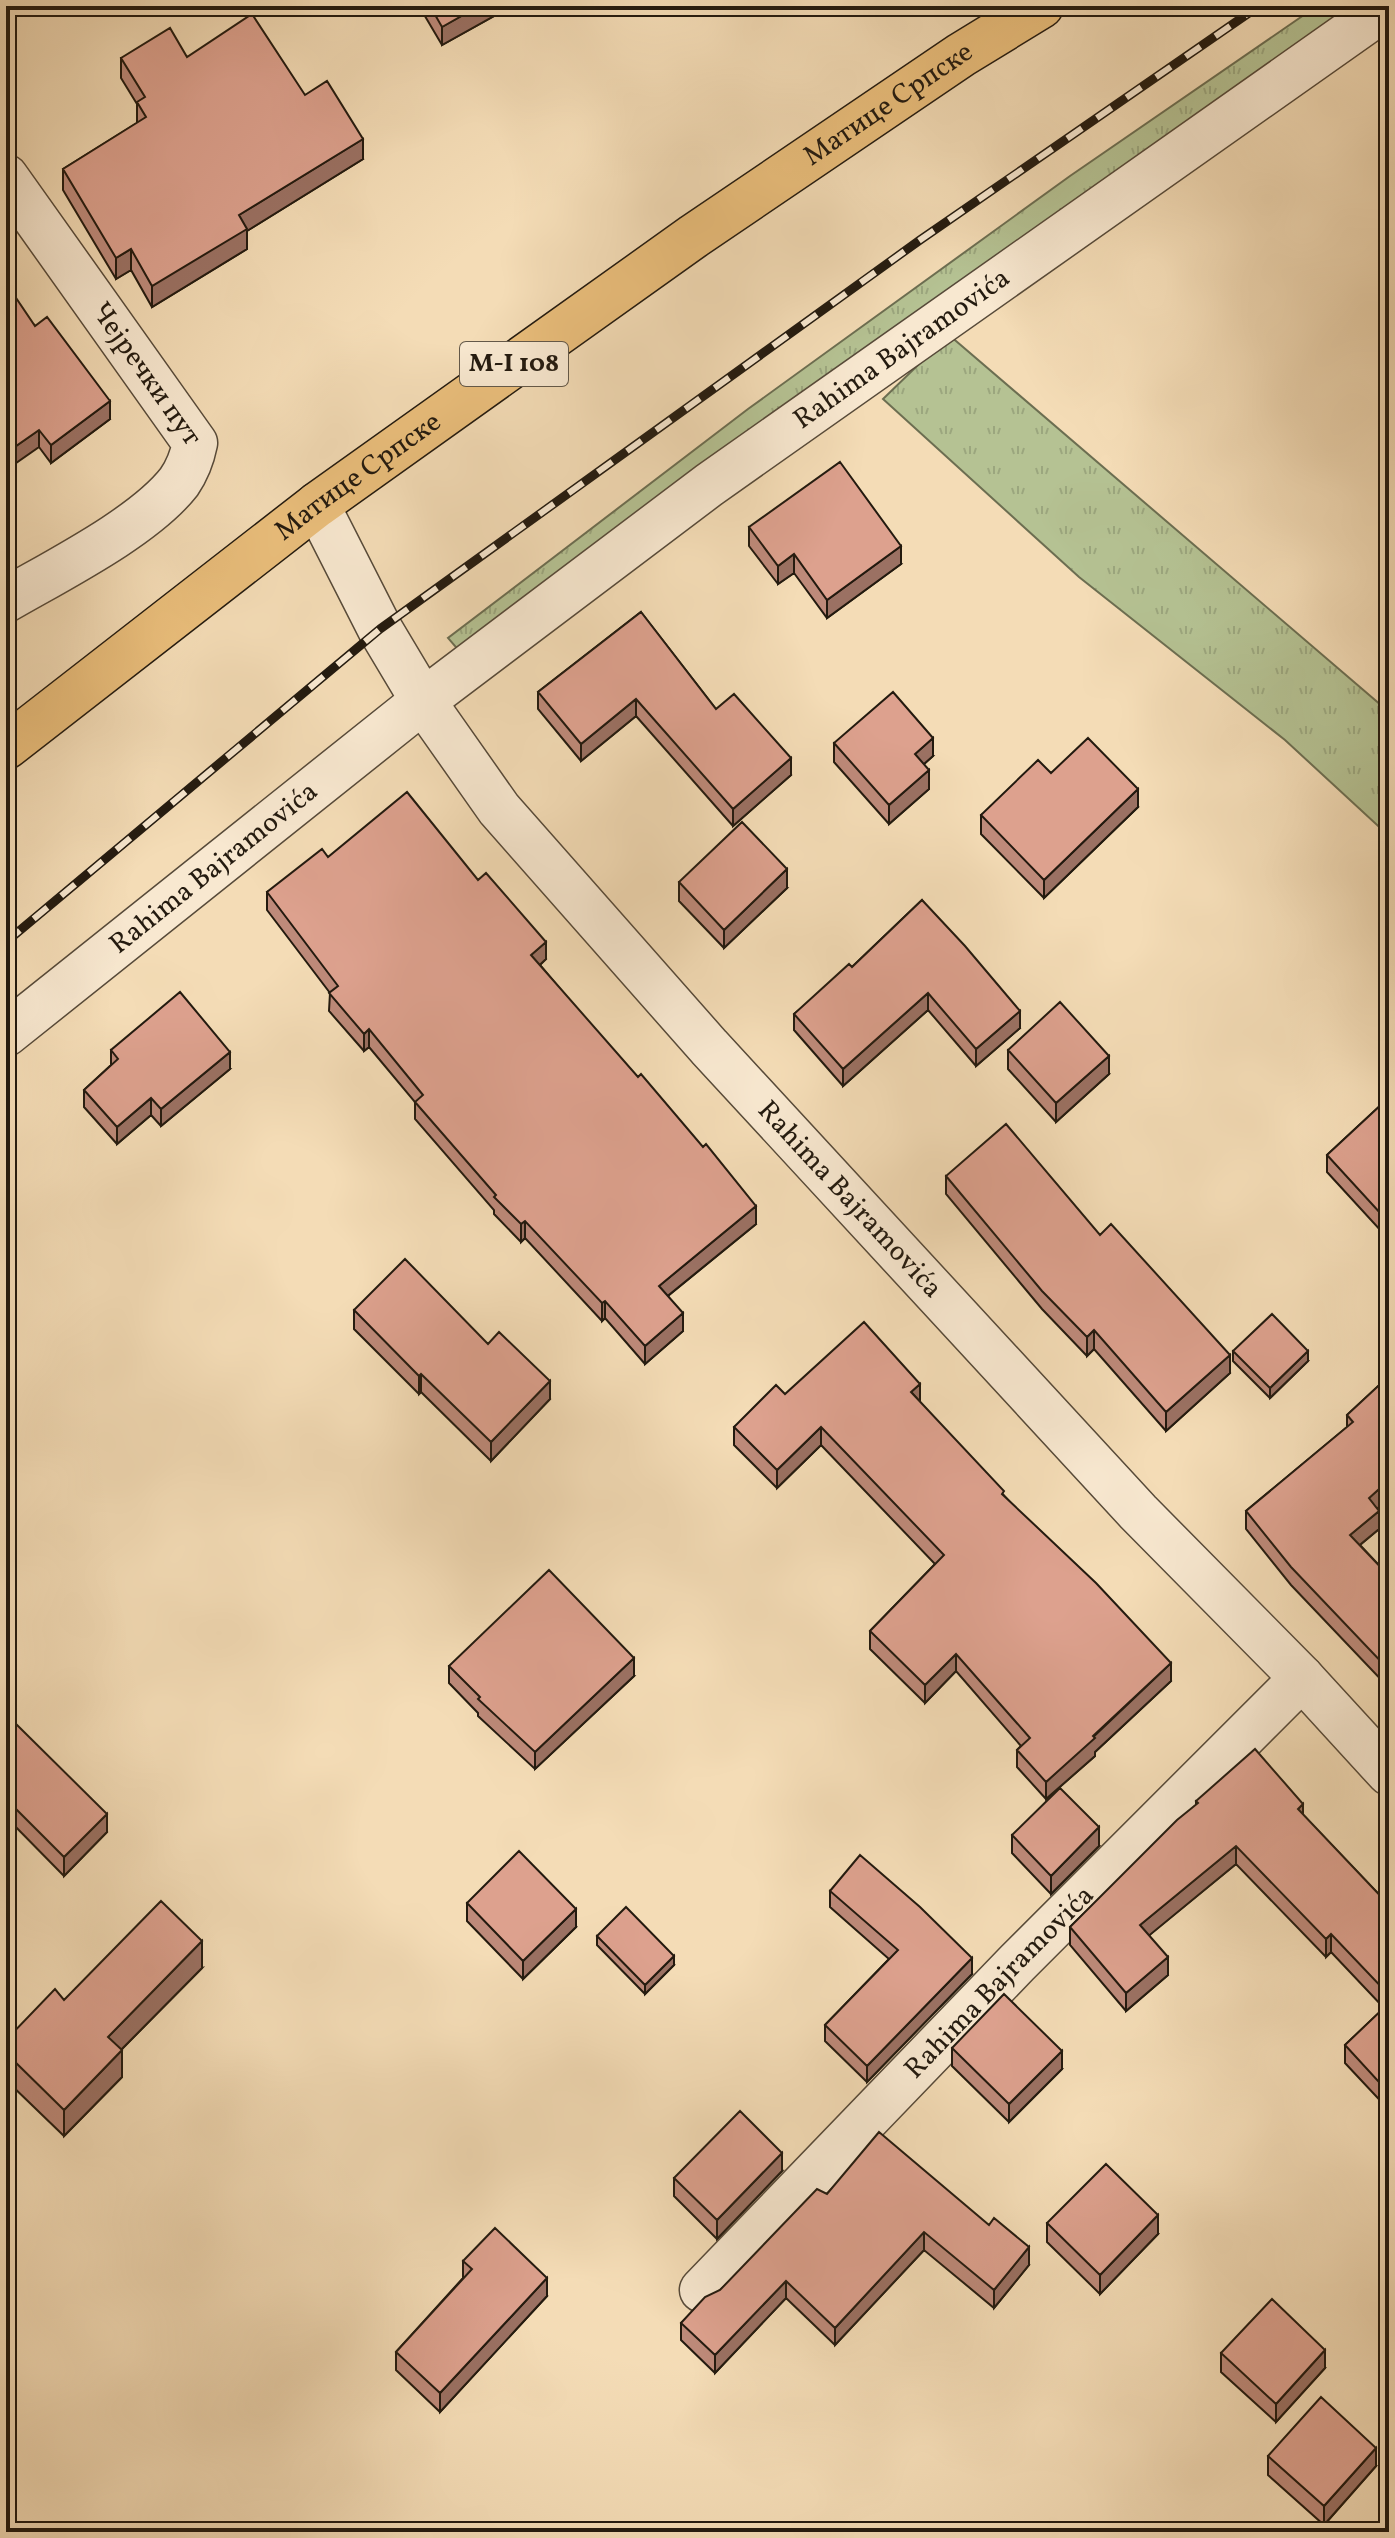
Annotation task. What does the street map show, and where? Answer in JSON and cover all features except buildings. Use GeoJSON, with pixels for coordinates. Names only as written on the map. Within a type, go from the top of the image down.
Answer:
{"type":"FeatureCollection","features":[{"type":"Feature","properties":{"kind":"main road","name":"Матице Српске"},"geometry":{"type":"LineString","coordinates":[[6,747],[317,505],[694,236],[961,55],[1041,6]]}},
{"type":"Feature","properties":{"kind":"street","name":"Rahima Bajramovića"},"geometry":{"type":"LineString","coordinates":[[6,1034],[423,701],[722,476],[1388,6]]}},
{"type":"Feature","properties":{"kind":"street","name":"Чејречки пут"},"geometry":{"type":"LineString","coordinates":[[6,177],[195,443],[191,463],[177,484],[144,514],[92,551],[6,600]]}},
{"type":"Feature","properties":{"kind":"street","name":"Rahima Bajramovića"},"geometry":{"type":"LineString","coordinates":[[317,505],[380,629],[423,701],[499,809],[709,1047],[1138,1512],[1302,1678],[1389,1773]]}},
{"type":"Feature","properties":{"kind":"street","name":"Rahima Bajramovića"},"geometry":{"type":"LineString","coordinates":[[702,2290],[1017,1963],[1302,1678]]}},
{"type":"Feature","properties":{"kind":"green space"},"geometry":{"type":"Polygon","coordinates":[[[1317,6],[1389,6],[473,667],[448,638],[748,409],[1070,176],[1317,6]]]}},
{"type":"Feature","properties":{"kind":"green space"},"geometry":{"type":"Polygon","coordinates":[[[949,335],[1389,712],[1389,836],[1285,740],[1079,577],[883,399],[949,335]]]}},
{"type":"Feature","properties":{"kind":"railway"},"geometry":{"type":"LineString","coordinates":[[6,942],[380,629],[920,240],[1259,6]]}}]}
